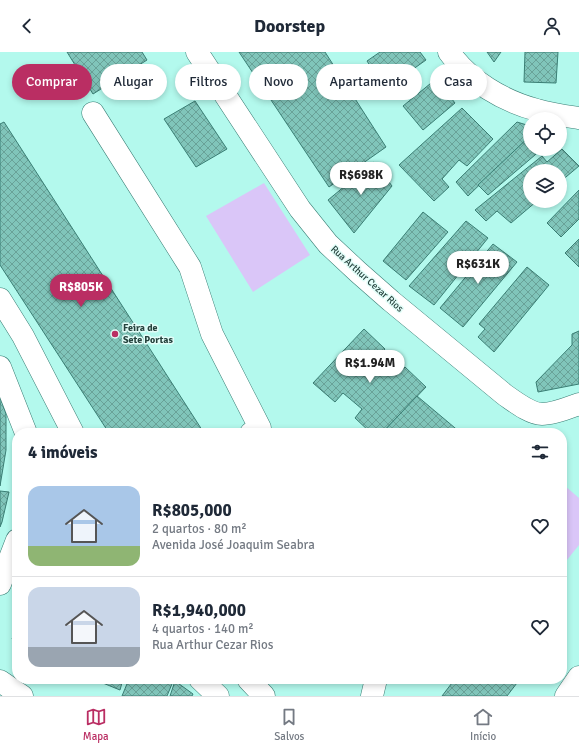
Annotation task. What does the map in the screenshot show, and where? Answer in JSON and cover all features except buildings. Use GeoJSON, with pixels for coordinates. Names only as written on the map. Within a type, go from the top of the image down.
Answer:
{"type":"FeatureCollection","features":[{"type":"Feature","properties":{"kind":"street","name":"Rua Arthur Cezar Rios"},"geometry":{"type":"LineString","coordinates":[[197,52],[300,209],[328,244],[358,272],[505,395],[524,408],[541,414],[559,411],[579,404]]}},
{"type":"Feature","properties":{"kind":"street"},"geometry":{"type":"LineString","coordinates":[[449,52],[456,62],[470,76],[486,88],[512,102],[537,110],[579,118]]}},
{"type":"Feature","properties":{"kind":"street"},"geometry":{"type":"LineString","coordinates":[[93,113],[190,267],[212,334],[260,428]]}},
{"type":"Feature","properties":{"kind":"street"},"geometry":{"type":"LineString","coordinates":[[0,299],[23,336],[67,428]]}},
{"type":"Feature","properties":{"kind":"street"},"geometry":{"type":"LineString","coordinates":[[0,367],[24,428]]}},
{"type":"Feature","properties":{"kind":"street"},"geometry":{"type":"LineString","coordinates":[[0,584],[12,553]]}},
{"type":"Feature","properties":{"kind":"street"},"geometry":{"type":"LineString","coordinates":[[0,592],[12,586]]}},
{"type":"Feature","properties":{"kind":"street"},"geometry":{"type":"LineString","coordinates":[[566,696],[579,677]]}},
{"type":"Feature","properties":{"kind":"street"},"geometry":{"type":"LineString","coordinates":[[0,681],[22,696]]}},
{"type":"Feature","properties":{"kind":"street"},"geometry":{"type":"LineString","coordinates":[[205,684],[218,696]]}},
{"type":"Feature","properties":{"kind":"street"},"geometry":{"type":"LineString","coordinates":[[253,684],[264,696]]}},
{"type":"Feature","properties":{"kind":"street"},"geometry":{"type":"LineString","coordinates":[[372,696],[375,684]]}},
{"type":"Feature","properties":{"kind":"shaded area"},"geometry":{"type":"Polygon","coordinates":[[[264,183],[310,255],[253,292],[206,216],[264,183]]]}},
{"type":"Feature","properties":{"kind":"shaded area"},"geometry":{"type":"Polygon","coordinates":[[[567,488],[579,498],[579,545],[567,560],[567,488]]]}},
{"type":"Feature","properties":{"kind":"place","name":"Feira de Sete Portas"},"geometry":{"type":"Point","coordinates":[115,334]}}]}
